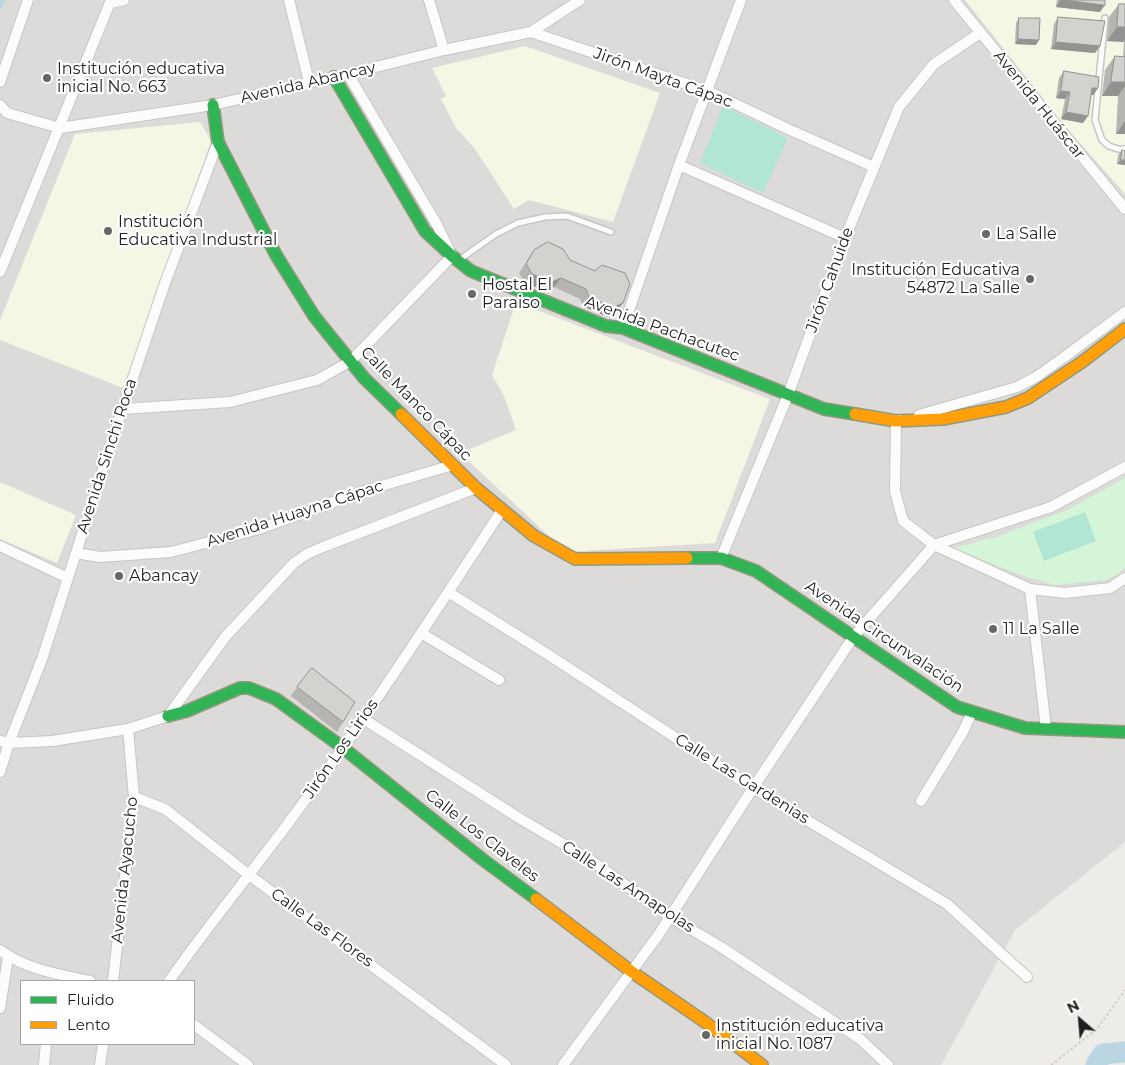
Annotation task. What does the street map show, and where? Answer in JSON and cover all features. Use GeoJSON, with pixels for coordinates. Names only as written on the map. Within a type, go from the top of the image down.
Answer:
{"type":"FeatureCollection","features":[{"type":"Feature","properties":{"kind":"street"},"geometry":{"type":"LineString","coordinates":[[0,82],[28,0]]}},
{"type":"Feature","properties":{"kind":"street"},"geometry":{"type":"LineString","coordinates":[[0,272],[110,1],[124,0]]}},
{"type":"Feature","properties":{"kind":"street"},"geometry":{"type":"LineString","coordinates":[[289,0],[309,82]]}},
{"type":"Feature","properties":{"kind":"street"},"geometry":{"type":"LineString","coordinates":[[429,0],[444,50]]}},
{"type":"Feature","properties":{"kind":"street","name":"Avenida Abancay"},"geometry":{"type":"LineString","coordinates":[[0,105],[6,113],[60,128],[213,104],[348,74],[444,50],[531,32],[580,0]]}},
{"type":"Feature","properties":{"kind":"street"},"geometry":{"type":"LineString","coordinates":[[623,328],[679,166],[741,0]]}},
{"type":"Feature","properties":{"kind":"street","name":"Avenida Huáscar"},"geometry":{"type":"LineString","coordinates":[[954,0],[1125,209]]}},
{"type":"Feature","properties":{"kind":"street","name":"Jirón Mayta Cápac"},"geometry":{"type":"LineString","coordinates":[[531,32],[708,91],[874,167]]}},
{"type":"Feature","properties":{"kind":"street","name":"Jirón Cahuide"},"geometry":{"type":"LineString","coordinates":[[722,558],[788,395],[845,238],[899,107],[934,64],[980,33]]}},
{"type":"Feature","properties":{"kind":"street"},"geometry":{"type":"LineString","coordinates":[[122,409],[230,402],[317,380],[351,361],[456,258],[348,74]]}},
{"type":"Feature","properties":{"kind":"street","name":"Avenida Pachacutec"},"geometry":{"type":"LineString","coordinates":[[334,77],[425,230],[471,271],[606,326],[623,328],[824,409],[896,421],[943,419],[1006,407],[1028,398],[1082,362],[1125,329]]}},
{"type":"Feature","properties":{"kind":"street","name":"Calle Manco Cápac"},"geometry":{"type":"LineString","coordinates":[[213,104],[218,142],[276,255],[314,316],[364,378],[476,488],[534,536],[575,559],[722,558]]}},
{"type":"Feature","properties":{"kind":"street","name":"Avenida Sinchi Roca"},"geometry":{"type":"LineString","coordinates":[[0,772],[4,742],[42,659],[122,409],[165,283],[218,142]]}},
{"type":"Feature","properties":{"kind":"street"},"geometry":{"type":"LineString","coordinates":[[679,166],[845,238]]}},
{"type":"Feature","properties":{"kind":"street","name":"Avenida Pachacutec"},"geometry":{"type":"LineString","coordinates":[[896,421],[1017,387],[1036,377],[1125,312]]}},
{"type":"Feature","properties":{"kind":"street"},"geometry":{"type":"LineString","coordinates":[[896,421],[895,491],[903,520],[934,545],[1030,589],[1065,593],[1110,588],[1125,578]]}},
{"type":"Feature","properties":{"kind":"street","name":"Avenida Huayna Cápac"},"geometry":{"type":"LineString","coordinates":[[76,553],[100,557],[171,552],[259,528],[364,491],[453,464]]}},
{"type":"Feature","properties":{"kind":"street"},"geometry":{"type":"LineString","coordinates":[[563,1065],[670,917],[854,636],[934,545],[1051,508],[1125,466]]}},
{"type":"Feature","properties":{"kind":"street"},"geometry":{"type":"LineString","coordinates":[[4,742],[52,740],[128,729],[168,716],[226,636],[294,563],[307,554],[323,547],[476,488]]}},
{"type":"Feature","properties":{"kind":"street","name":"Jirón Los Lirios"},"geometry":{"type":"LineString","coordinates":[[170,980],[295,814],[421,633],[502,510]]}},
{"type":"Feature","properties":{"kind":"street"},"geometry":{"type":"LineString","coordinates":[[0,546],[68,578]]}},
{"type":"Feature","properties":{"kind":"street","name":"Avenida Circunvalación"},"geometry":{"type":"LineString","coordinates":[[722,558],[756,571],[956,707],[1025,728],[1125,732]]}},
{"type":"Feature","properties":{"kind":"street"},"geometry":{"type":"LineString","coordinates":[[1030,589],[1046,729]]}},
{"type":"Feature","properties":{"kind":"street","name":"Calle Las Gardenias"},"geometry":{"type":"LineString","coordinates":[[448,592],[560,662],[753,788],[947,904],[1027,977]]}},
{"type":"Feature","properties":{"kind":"street"},"geometry":{"type":"LineString","coordinates":[[421,633],[499,680]]}},
{"type":"Feature","properties":{"kind":"street","name":"Calle Los Claveles"},"geometry":{"type":"LineString","coordinates":[[168,716],[187,712],[240,688],[249,688],[276,699],[342,747],[482,859],[632,972],[706,1022],[762,1065]]}},
{"type":"Feature","properties":{"kind":"street"},"geometry":{"type":"LineString","coordinates":[[920,801],[963,732],[972,712]]}},
{"type":"Feature","properties":{"kind":"street","name":"Calle Las Amapolas"},"geometry":{"type":"LineString","coordinates":[[362,718],[519,818],[592,861],[670,917],[721,947],[860,1038],[888,1065]]}},
{"type":"Feature","properties":{"kind":"street","name":"Avenida Ayacucho"},"geometry":{"type":"LineString","coordinates":[[113,980],[134,797],[128,729]]}},
{"type":"Feature","properties":{"kind":"street","name":"Calle Las Flores"},"geometry":{"type":"LineString","coordinates":[[134,797],[165,809],[249,874],[506,1065]]}},
{"type":"Feature","properties":{"kind":"street"},"geometry":{"type":"LineString","coordinates":[[0,1008],[4,953],[52,978],[77,980]]}},
{"type":"Feature","properties":{"kind":"street"},"geometry":{"type":"LineString","coordinates":[[195,1025],[248,1065]]}},
{"type":"Feature","properties":{"kind":"street"},"geometry":{"type":"LineString","coordinates":[[44,1065],[46,1045]]}},
{"type":"Feature","properties":{"kind":"street"},"geometry":{"type":"LineString","coordinates":[[100,1065],[103,1045]]}},
{"type":"Feature","properties":{"kind":"lane"},"geometry":{"type":"LineString","coordinates":[[1105,18],[1095,120],[1102,140],[1109,146],[1125,150]]}},
{"type":"Feature","properties":{"kind":"lane"},"geometry":{"type":"LineString","coordinates":[[456,258],[518,223],[545,217],[567,216],[612,232]]}},
{"type":"Feature","properties":{"kind":"path"},"geometry":{"type":"LineString","coordinates":[[1051,1065],[1097,1029],[1125,990]]}},
{"type":"Feature","properties":{"kind":"shaded area"},"geometry":{"type":"Polygon","coordinates":[[[0,0],[1125,0],[1125,842],[1015,930],[941,1065],[0,1065],[0,0]]]}},
{"type":"Feature","properties":{"kind":"shaded area"},"geometry":{"type":"Polygon","coordinates":[[[965,0],[1125,0],[1125,194],[1064,125],[965,0]]]}},
{"type":"Feature","properties":{"kind":"shaded area"},"geometry":{"type":"Polygon","coordinates":[[[525,46],[660,93],[613,222],[529,200],[514,209],[475,149],[456,128],[441,99],[446,96],[432,68],[525,46]]]}},
{"type":"Feature","properties":{"kind":"shaded area","name":"Institución Educativa Industrial"},"geometry":{"type":"Polygon","coordinates":[[[200,122],[211,141],[123,388],[0,340],[0,320],[75,134],[200,122]]]}},
{"type":"Feature","properties":{"kind":"shaded area"},"geometry":{"type":"Polygon","coordinates":[[[516,302],[770,399],[715,543],[566,552],[460,453],[516,430],[504,396],[492,375],[516,302]]]}},
{"type":"Feature","properties":{"kind":"shaded area"},"geometry":{"type":"Polygon","coordinates":[[[0,482],[76,515],[57,563],[0,539],[0,482]]]}},
{"type":"Feature","properties":{"kind":"green space"},"geometry":{"type":"Polygon","coordinates":[[[723,106],[788,138],[763,193],[700,163],[723,106]]]}},
{"type":"Feature","properties":{"kind":"green space"},"geometry":{"type":"Polygon","coordinates":[[[1125,478],[1125,567],[1118,574],[1106,580],[1054,585],[1015,573],[954,548],[996,537],[1067,510],[1125,478]]]}},
{"type":"Feature","properties":{"kind":"green space"},"geometry":{"type":"Polygon","coordinates":[[[1085,512],[1096,541],[1044,561],[1033,532],[1085,512]]]}},
{"type":"Feature","properties":{"kind":"building"},"geometry":{"type":"Polygon","coordinates":[[[1064,0],[1105,0],[1105,5],[1064,0]]]}},
{"type":"Feature","properties":{"kind":"building"},"geometry":{"type":"Polygon","coordinates":[[[1119,4],[1125,4],[1125,27],[1117,27],[1119,4]]]}},
{"type":"Feature","properties":{"kind":"building"},"geometry":{"type":"Polygon","coordinates":[[[1058,17],[1105,21],[1100,46],[1056,42],[1058,17]]]}},
{"type":"Feature","properties":{"kind":"building"},"geometry":{"type":"Polygon","coordinates":[[[1019,18],[1040,18],[1039,40],[1018,39],[1019,18]]]}},
{"type":"Feature","properties":{"kind":"building"},"geometry":{"type":"Polygon","coordinates":[[[1115,56],[1125,57],[1125,82],[1111,82],[1115,56]]]}},
{"type":"Feature","properties":{"kind":"building"},"geometry":{"type":"Polygon","coordinates":[[[1064,71],[1099,77],[1098,88],[1092,88],[1088,116],[1066,112],[1070,92],[1061,91],[1064,71]]]}},
{"type":"Feature","properties":{"kind":"building"},"geometry":{"type":"Polygon","coordinates":[[[1122,150],[1125,151],[1125,160],[1121,160],[1122,150]]]}},
{"type":"Feature","properties":{"kind":"building"},"geometry":{"type":"Polygon","coordinates":[[[548,242],[563,249],[570,260],[595,271],[602,265],[625,273],[630,284],[623,303],[614,307],[589,297],[586,289],[561,278],[552,282],[532,274],[526,264],[534,250],[548,242]]]}},
{"type":"Feature","properties":{"kind":"building"},"geometry":{"type":"Polygon","coordinates":[[[312,668],[355,702],[343,722],[297,687],[312,668]]]}},
{"type":"Feature","properties":{"kind":"waterway"},"geometry":{"type":"LineString","coordinates":[[0,6],[3,0]]}},
{"type":"Feature","properties":{"kind":"waterway"},"geometry":{"type":"LineString","coordinates":[[1096,1065],[1103,1054],[1125,1052]]}},
{"type":"Feature","properties":{"kind":"traffic: fast"},"geometry":{"type":"LineString","coordinates":[[334,77],[425,231],[471,271],[606,326],[623,328],[824,409],[855,414]]}},
{"type":"Feature","properties":{"kind":"traffic: fast"},"geometry":{"type":"LineString","coordinates":[[213,105],[218,142],[276,255],[314,316],[364,378],[401,414]]}},
{"type":"Feature","properties":{"kind":"traffic: fast"},"geometry":{"type":"LineString","coordinates":[[687,558],[721,558],[756,571],[957,707],[1025,728],[1125,732]]}},
{"type":"Feature","properties":{"kind":"traffic: fast"},"geometry":{"type":"LineString","coordinates":[[168,716],[187,711],[240,688],[249,688],[276,699],[342,747],[482,859],[536,899]]}},
{"type":"Feature","properties":{"kind":"traffic: slow"},"geometry":{"type":"LineString","coordinates":[[855,414],[896,421],[943,419],[1006,407],[1028,398],[1082,362],[1125,329]]}},
{"type":"Feature","properties":{"kind":"traffic: slow"},"geometry":{"type":"LineString","coordinates":[[401,414],[476,488],[534,536],[575,559],[687,558]]}},
{"type":"Feature","properties":{"kind":"traffic: slow"},"geometry":{"type":"LineString","coordinates":[[536,899],[632,972],[705,1022],[762,1065]]}},
{"type":"Feature","properties":{"kind":"place","name":"Institución educativa inicial No. 663"},"geometry":{"type":"Point","coordinates":[47,78]}},
{"type":"Feature","properties":{"kind":"place","name":"Institución Educativa Industrial"},"geometry":{"type":"Point","coordinates":[108,231]}},
{"type":"Feature","properties":{"kind":"place","name":"La Salle"},"geometry":{"type":"Point","coordinates":[986,234]}},
{"type":"Feature","properties":{"kind":"place","name":"Institución Educativa 54872 La Salle"},"geometry":{"type":"Point","coordinates":[1030,279]}},
{"type":"Feature","properties":{"kind":"place","name":"Hostal El Paraiso"},"geometry":{"type":"Point","coordinates":[472,294]}},
{"type":"Feature","properties":{"kind":"place","name":"Abancay"},"geometry":{"type":"Point","coordinates":[119,576]}},
{"type":"Feature","properties":{"kind":"place","name":"11 La Salle"},"geometry":{"type":"Point","coordinates":[993,629]}},
{"type":"Feature","properties":{"kind":"place","name":"Institución educativa inicial No. 1087"},"geometry":{"type":"Point","coordinates":[706,1035]}}]}
